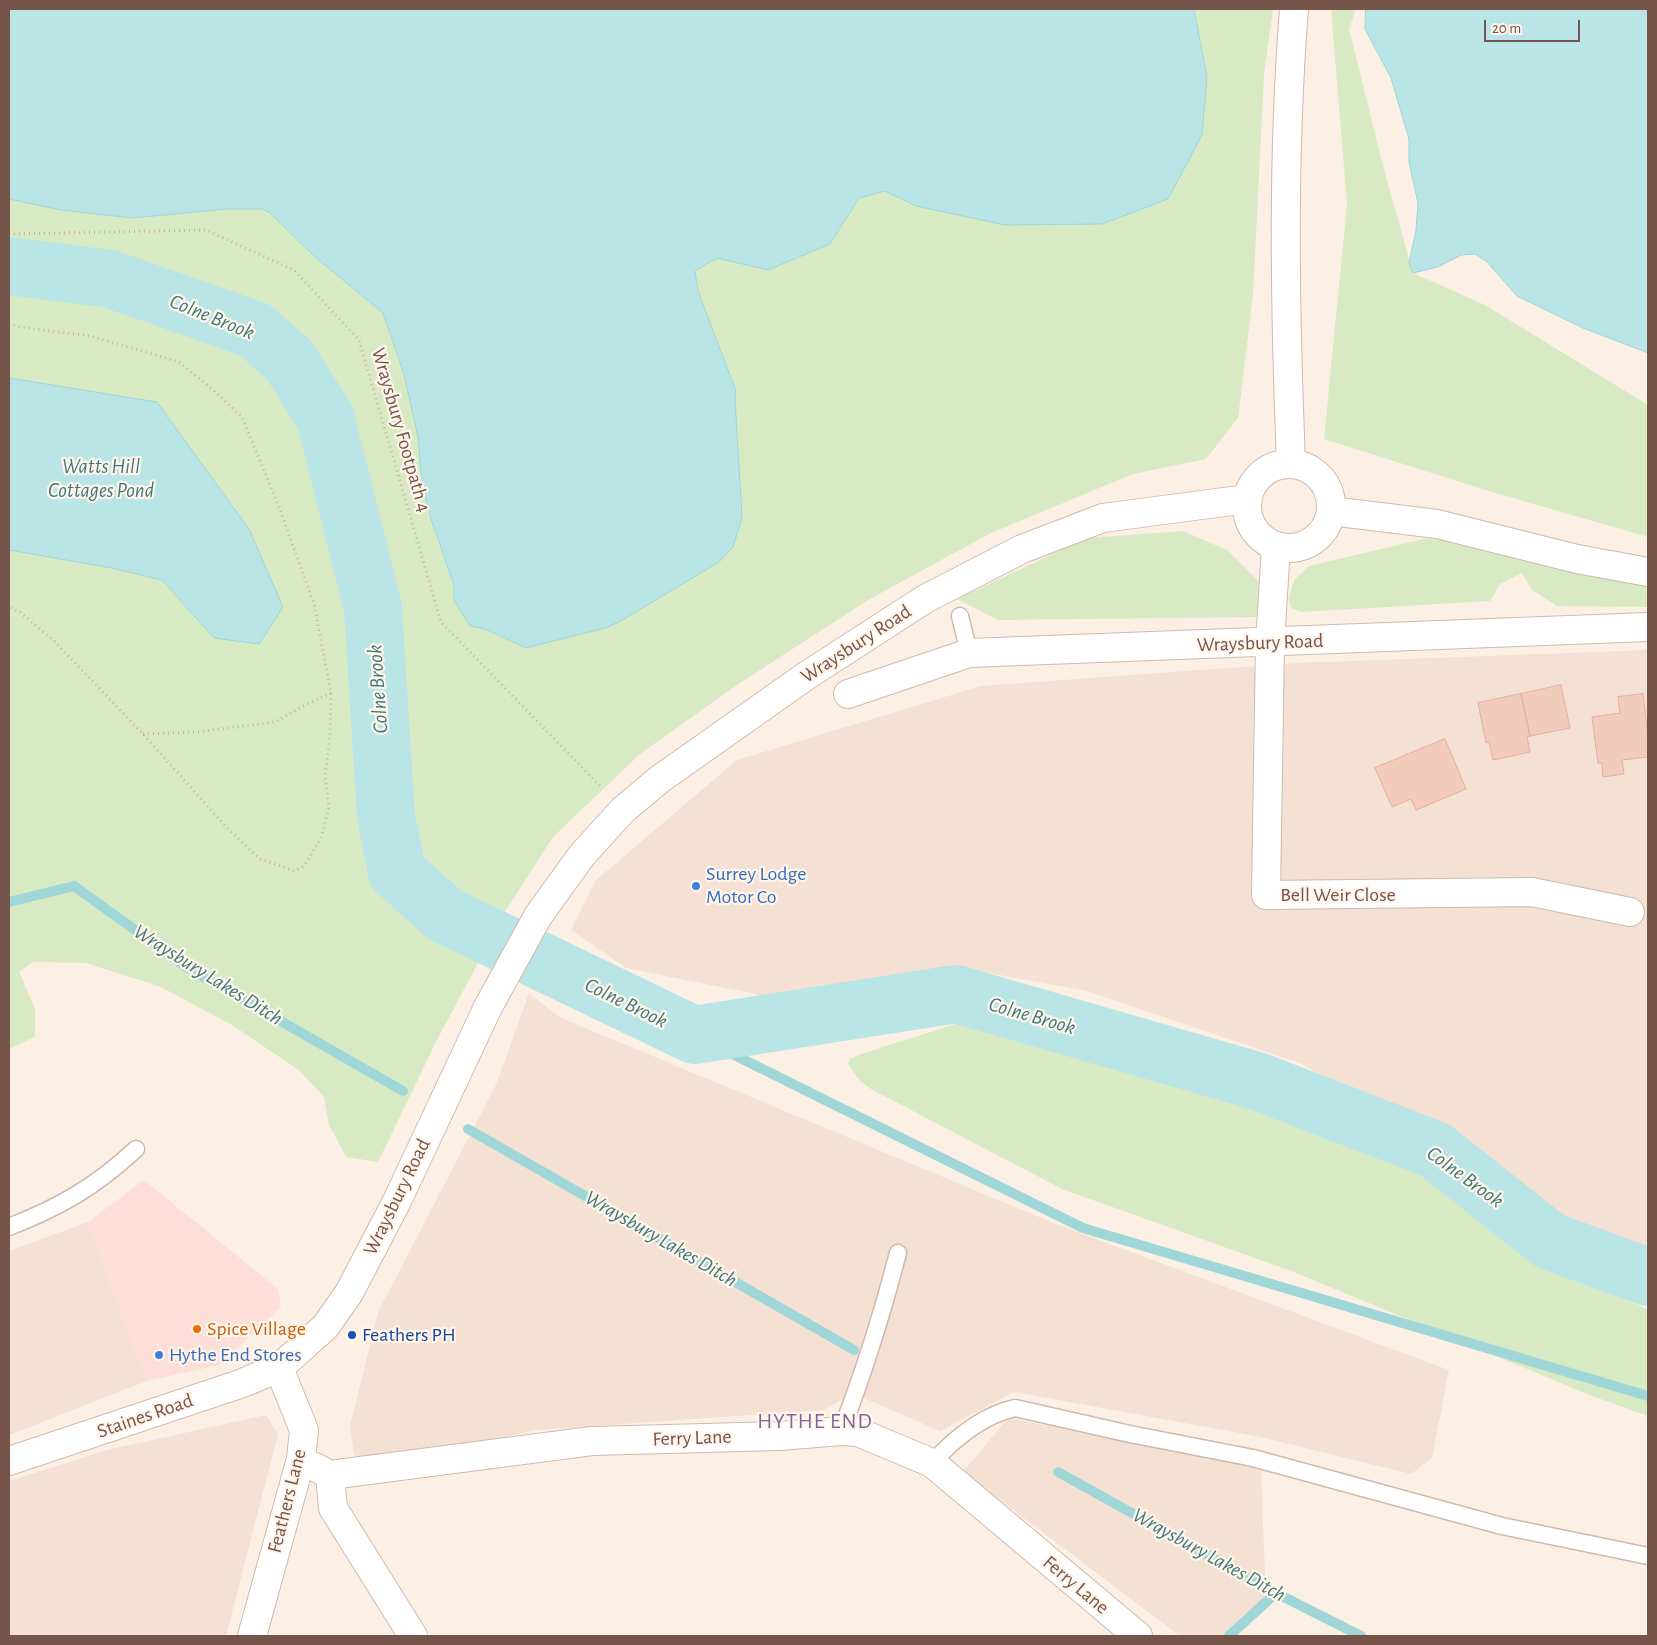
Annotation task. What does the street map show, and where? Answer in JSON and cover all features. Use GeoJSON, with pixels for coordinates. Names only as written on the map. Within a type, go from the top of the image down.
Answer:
{"type":"FeatureCollection","features":[{"type":"Feature","properties":{"kind":"street"},"geometry":{"type":"LineString","coordinates":[[1291,463],[1286,318],[1286,165],[1294,9]]}},
{"type":"Feature","properties":{"kind":"street"},"geometry":{"type":"LineString","coordinates":[[1291,463],[1306,467],[1318,475],[1325,483],[1331,496],[1332,511],[1327,526],[1318,538],[1305,546],[1276,547],[1262,539],[1252,528],[1247,514],[1247,499],[1252,485],[1263,472],[1277,465],[1291,463]]}},
{"type":"Feature","properties":{"kind":"street","name":"Wraysbury Road"},"geometry":{"type":"LineString","coordinates":[[279,1368],[325,1327],[349,1293],[397,1201],[488,1008],[538,916],[582,855],[623,810],[660,779],[806,676],[926,599],[1022,549],[1103,518],[1247,499]]}},
{"type":"Feature","properties":{"kind":"street"},"geometry":{"type":"LineString","coordinates":[[1332,511],[1436,524],[1577,559],[1648,572]]}},
{"type":"Feature","properties":{"kind":"street"},"geometry":{"type":"LineString","coordinates":[[1270,642],[1276,547]]}},
{"type":"Feature","properties":{"kind":"street","name":"Wraysbury Road"},"geometry":{"type":"LineString","coordinates":[[848,694],[969,653],[1648,627]]}},
{"type":"Feature","properties":{"kind":"street","name":"Bell Weir Close"},"geometry":{"type":"LineString","coordinates":[[1270,642],[1266,895],[1532,892],[1630,912]]}},
{"type":"Feature","properties":{"kind":"street","name":"Feathers Lane"},"geometry":{"type":"LineString","coordinates":[[252,1636],[300,1459],[304,1430],[279,1368]]}},
{"type":"Feature","properties":{"kind":"street","name":"Staines Road"},"geometry":{"type":"LineString","coordinates":[[9,1461],[240,1384],[279,1368]]}},
{"type":"Feature","properties":{"kind":"street","name":"Ferry Lane"},"geometry":{"type":"LineString","coordinates":[[330,1475],[592,1441],[778,1436],[841,1431],[858,1432],[932,1463],[1138,1636]]}},
{"type":"Feature","properties":{"kind":"street"},"geometry":{"type":"LineString","coordinates":[[300,1459],[330,1475],[333,1508],[413,1636]]}},
{"type":"Feature","properties":{"kind":"lane"},"geometry":{"type":"LineString","coordinates":[[960,616],[969,653]]}},
{"type":"Feature","properties":{"kind":"lane"},"geometry":{"type":"LineString","coordinates":[[9,1227],[43,1214],[78,1195],[114,1169],[136,1149]]}},
{"type":"Feature","properties":{"kind":"lane"},"geometry":{"type":"LineString","coordinates":[[841,1431],[874,1339],[898,1253]]}},
{"type":"Feature","properties":{"kind":"lane"},"geometry":{"type":"LineString","coordinates":[[932,1463],[946,1448],[987,1418],[999,1412],[1015,1408],[1130,1434],[1253,1458],[1502,1526],[1648,1556]]}},
{"type":"Feature","properties":{"kind":"path","name":"Wraysbury Footpath 4"},"geometry":{"type":"LineString","coordinates":[[9,234],[206,230],[294,270],[359,340],[441,622],[623,810]]}},
{"type":"Feature","properties":{"kind":"path"},"geometry":{"type":"LineString","coordinates":[[9,324],[90,336],[179,362],[214,390],[242,417],[279,507],[314,604],[331,693],[330,736],[326,777],[329,807],[321,838],[304,866],[295,871],[260,859],[227,828],[143,734],[54,642],[20,612],[9,607]]}},
{"type":"Feature","properties":{"kind":"path"},"geometry":{"type":"LineString","coordinates":[[143,734],[196,732],[274,722],[331,693]]}},
{"type":"Feature","properties":{"kind":"shaded area"},"geometry":{"type":"Polygon","coordinates":[[[1648,650],[1648,1269],[1619,1260],[1606,1241],[1560,1221],[1302,1064],[1087,991],[967,969],[889,992],[775,998],[626,968],[571,930],[596,880],[737,760],[981,686],[1297,663],[1648,650]]]}},
{"type":"Feature","properties":{"kind":"shaded area"},"geometry":{"type":"Polygon","coordinates":[[[529,993],[559,1017],[1056,1224],[1449,1370],[1432,1458],[1411,1474],[1256,1436],[1014,1392],[940,1431],[852,1393],[824,1410],[536,1430],[371,1465],[354,1454],[350,1426],[378,1312],[496,1085],[529,993]]]}},
{"type":"Feature","properties":{"kind":"shaded area"},"geometry":{"type":"Polygon","coordinates":[[[144,1180],[278,1289],[281,1307],[219,1365],[147,1381],[88,1222],[144,1180]]]}},
{"type":"Feature","properties":{"kind":"shaded area"},"geometry":{"type":"Polygon","coordinates":[[[88,1222],[147,1381],[9,1435],[9,1251],[88,1222]]]}},
{"type":"Feature","properties":{"kind":"shaded area"},"geometry":{"type":"Polygon","coordinates":[[[266,1415],[278,1434],[226,1636],[9,1636],[9,1481],[107,1450],[266,1415]]]}},
{"type":"Feature","properties":{"kind":"shaded area"},"geometry":{"type":"Polygon","coordinates":[[[1008,1418],[1261,1468],[1266,1601],[1222,1636],[1180,1636],[963,1472],[1008,1418]]]}},
{"type":"Feature","properties":{"kind":"green space"},"geometry":{"type":"Polygon","coordinates":[[[1194,9],[1273,9],[1264,74],[1253,295],[1238,418],[1206,459],[1133,474],[991,533],[868,600],[734,687],[640,754],[553,837],[506,910],[436,1042],[378,1162],[346,1157],[329,1125],[324,1097],[300,1071],[232,1025],[161,987],[86,963],[33,962],[19,972],[35,1009],[35,1037],[9,1049],[9,550],[112,568],[162,580],[214,638],[157,402],[9,378],[9,199],[61,210],[133,218],[227,209],[262,209],[269,212],[314,256],[383,313],[404,374],[418,437],[422,482],[431,519],[454,585],[454,600],[470,626],[485,629],[526,648],[605,628],[719,562],[736,391],[698,291],[695,271],[717,258],[768,270],[830,244],[859,198],[885,191],[916,206],[1006,225],[1102,224],[1207,77],[1194,9]]]}},
{"type":"Feature","properties":{"kind":"green space"},"geometry":{"type":"Polygon","coordinates":[[[1331,9],[1356,9],[1349,29],[1383,166],[1413,273],[1485,305],[1648,405],[1648,537],[1492,492],[1324,439],[1347,204],[1331,9]]]}},
{"type":"Feature","properties":{"kind":"green space"},"geometry":{"type":"Polygon","coordinates":[[[1183,531],[1227,550],[1259,582],[1262,617],[998,620],[957,599],[1087,538],[1183,531]]]}},
{"type":"Feature","properties":{"kind":"green space"},"geometry":{"type":"Polygon","coordinates":[[[1424,539],[1458,540],[1513,557],[1648,586],[1648,607],[1557,606],[1532,590],[1522,573],[1500,584],[1490,601],[1301,612],[1291,608],[1289,598],[1294,580],[1309,566],[1424,539]]]}},
{"type":"Feature","properties":{"kind":"green space"},"geometry":{"type":"Polygon","coordinates":[[[993,1017],[1030,1019],[1061,1024],[1332,1120],[1602,1290],[1648,1309],[1648,1416],[1592,1396],[1294,1272],[1062,1189],[871,1089],[860,1081],[848,1064],[850,1059],[864,1053],[959,1023],[993,1017]]]}},
{"type":"Feature","properties":{"kind":"water"},"geometry":{"type":"Polygon","coordinates":[[[9,9],[1194,9],[1207,77],[1202,135],[1168,199],[1102,224],[1005,225],[916,206],[885,191],[859,198],[830,244],[768,270],[717,258],[695,271],[698,291],[736,391],[742,518],[733,547],[719,562],[619,622],[605,628],[526,648],[485,629],[470,626],[454,600],[454,585],[431,519],[422,482],[418,437],[404,374],[383,313],[314,256],[269,212],[262,209],[227,209],[133,218],[61,210],[9,199],[9,9]]]}},
{"type":"Feature","properties":{"kind":"water"},"geometry":{"type":"Polygon","coordinates":[[[1366,9],[1648,9],[1648,353],[1583,328],[1517,296],[1486,261],[1475,254],[1461,255],[1438,267],[1413,273],[1409,263],[1416,230],[1418,203],[1409,162],[1409,139],[1391,78],[1365,29],[1366,9]]]}},
{"type":"Feature","properties":{"kind":"water","name":"Watts Hill Cottages Pond"},"geometry":{"type":"Polygon","coordinates":[[[9,378],[157,402],[249,529],[283,607],[259,644],[214,638],[162,580],[112,568],[9,550],[9,378]]]}},
{"type":"Feature","properties":{"kind":"building"},"geometry":{"type":"Polygon","coordinates":[[[1561,685],[1570,728],[1530,736],[1521,694],[1561,685]]]}},
{"type":"Feature","properties":{"kind":"building"},"geometry":{"type":"Polygon","coordinates":[[[1521,694],[1530,736],[1527,737],[1530,752],[1493,760],[1489,742],[1486,743],[1478,703],[1521,694]]]}},
{"type":"Feature","properties":{"kind":"building"},"geometry":{"type":"Polygon","coordinates":[[[1643,694],[1648,735],[1648,757],[1622,760],[1624,774],[1603,777],[1602,763],[1598,763],[1592,717],[1620,713],[1618,697],[1643,694]]]}},
{"type":"Feature","properties":{"kind":"building"},"geometry":{"type":"Polygon","coordinates":[[[1445,739],[1466,789],[1416,810],[1411,799],[1392,807],[1375,768],[1445,739]]]}},
{"type":"Feature","properties":{"kind":"waterway","name":"Colne Brook"},"geometry":{"type":"LineString","coordinates":[[9,266],[110,279],[255,330],[289,360],[325,417],[373,608],[386,816],[397,872],[445,915],[694,1035],[956,994],[1257,1081],[1435,1150],[1550,1241],[1648,1277]]}},
{"type":"Feature","properties":{"kind":"waterway","name":"Wraysbury Lakes Ditch"},"geometry":{"type":"LineString","coordinates":[[9,902],[74,886],[188,968],[403,1091]]}},
{"type":"Feature","properties":{"kind":"waterway"},"geometry":{"type":"LineString","coordinates":[[694,1035],[1083,1228],[1648,1396]]}},
{"type":"Feature","properties":{"kind":"waterway","name":"Wraysbury Lakes Ditch"},"geometry":{"type":"LineString","coordinates":[[468,1129],[854,1350]]}},
{"type":"Feature","properties":{"kind":"waterway","name":"Wraysbury Lakes Ditch"},"geometry":{"type":"LineString","coordinates":[[1058,1472],[1276,1593],[1361,1636]]}},
{"type":"Feature","properties":{"kind":"waterway"},"geometry":{"type":"LineString","coordinates":[[1229,1636],[1276,1593]]}},
{"type":"Feature","properties":{"kind":"place","name":"Surrey Lodge Motor Co"},"geometry":{"type":"Point","coordinates":[696,886]}},
{"type":"Feature","properties":{"kind":"place","name":"Spice Village"},"geometry":{"type":"Point","coordinates":[197,1329]}},
{"type":"Feature","properties":{"kind":"place","name":"Feathers PH"},"geometry":{"type":"Point","coordinates":[352,1335]}},
{"type":"Feature","properties":{"kind":"place","name":"Hythe End Stores"},"geometry":{"type":"Point","coordinates":[159,1355]}},
{"type":"Feature","properties":{"kind":"district","name":"HYTHE END"},"geometry":{"type":"Point","coordinates":[815,1421]}}]}
